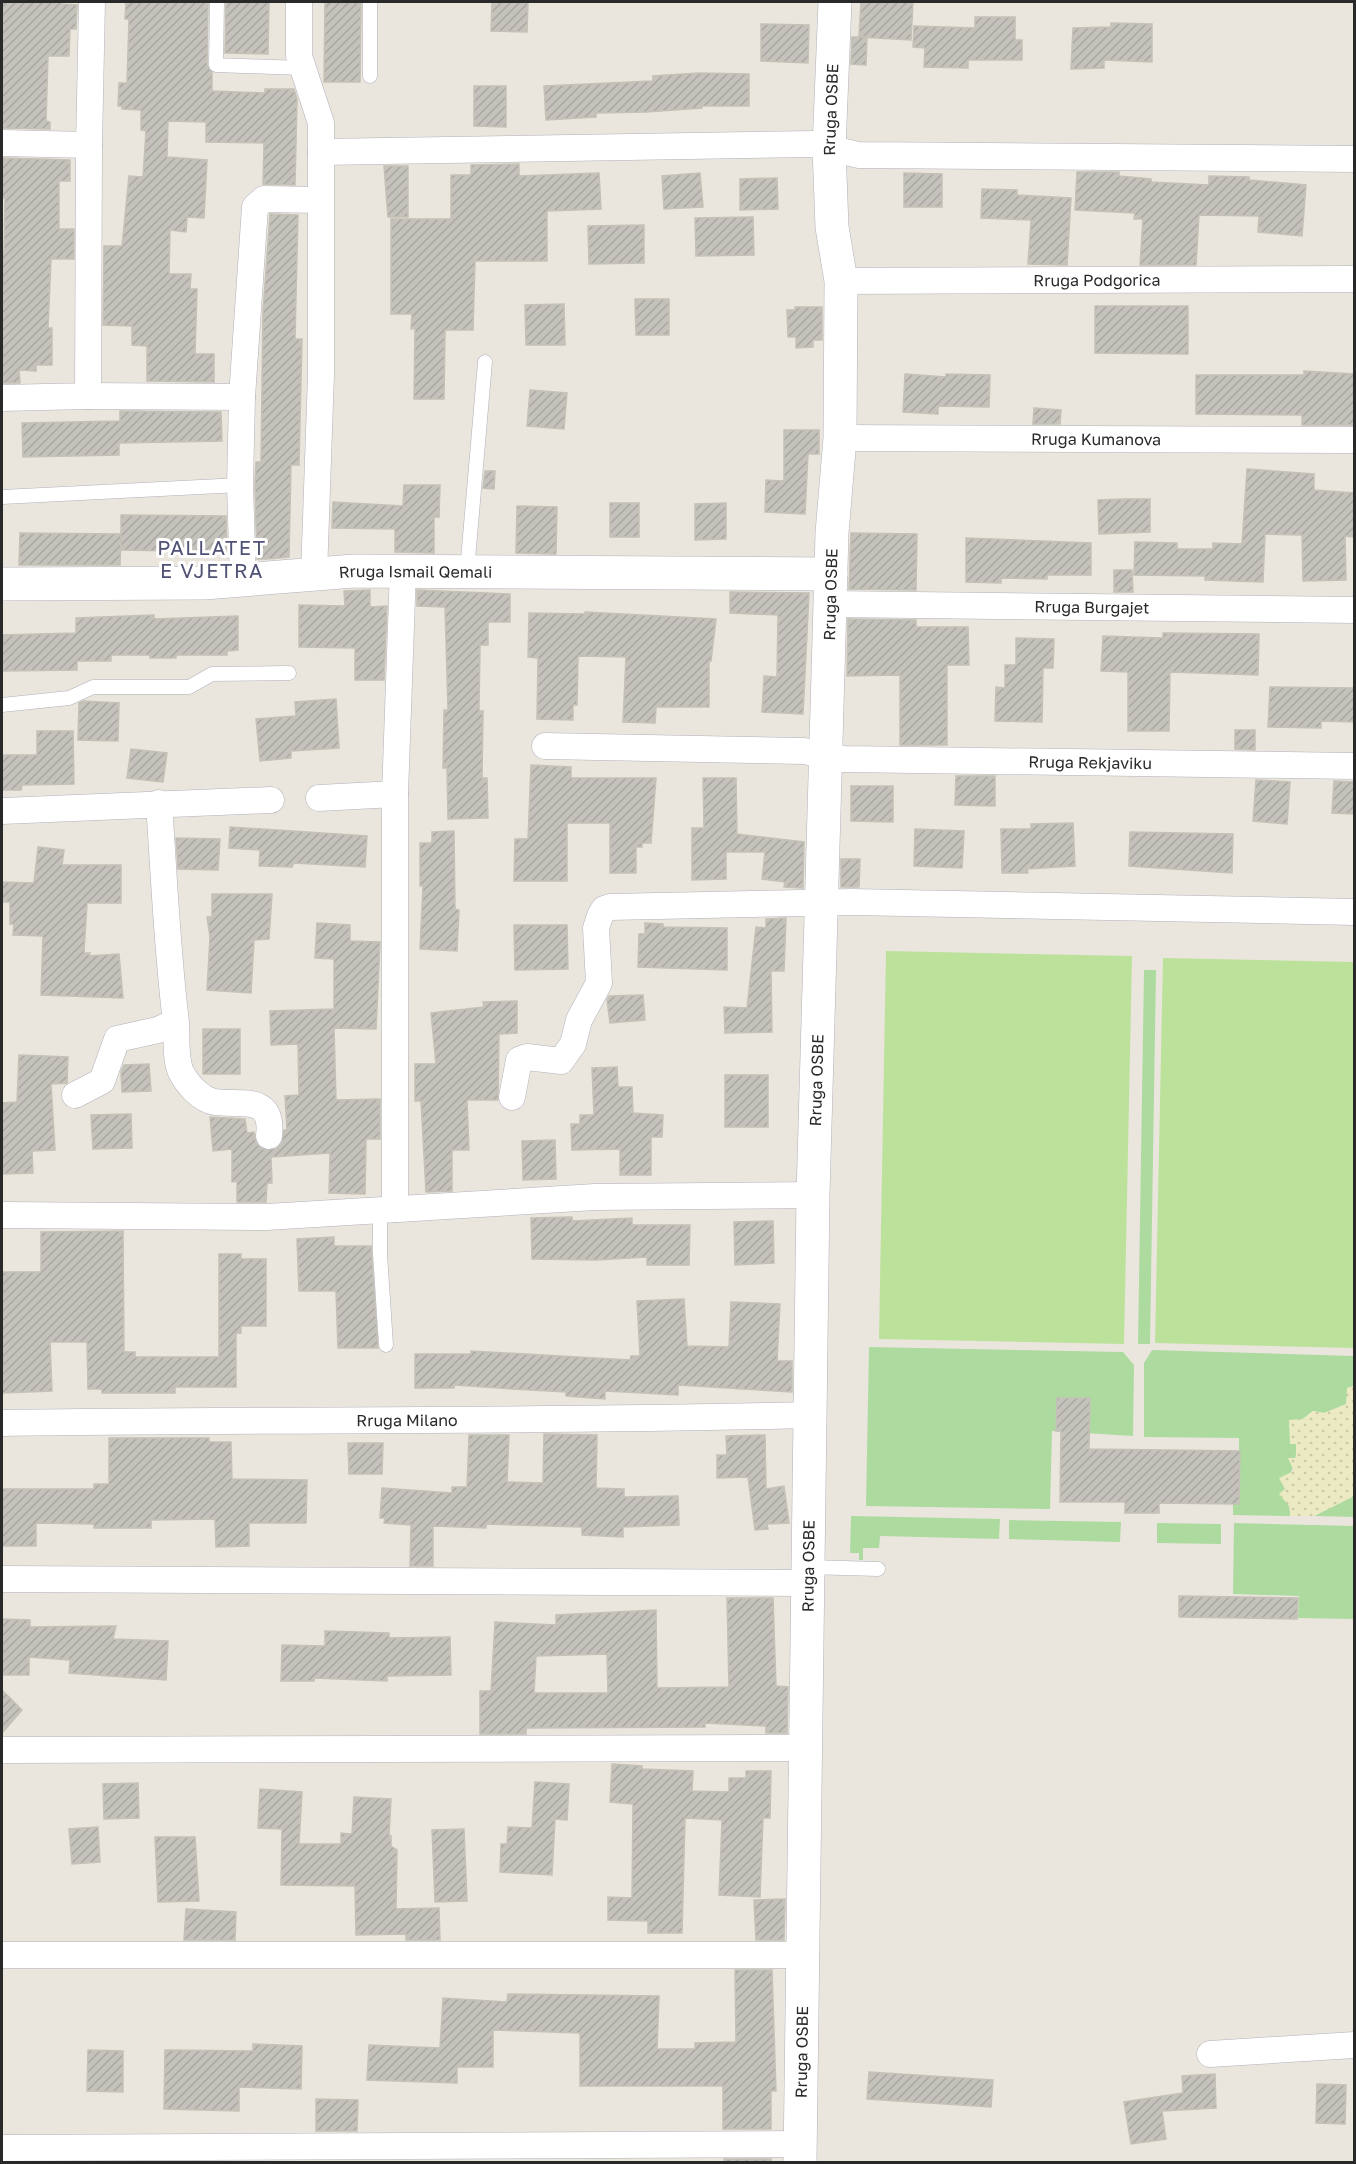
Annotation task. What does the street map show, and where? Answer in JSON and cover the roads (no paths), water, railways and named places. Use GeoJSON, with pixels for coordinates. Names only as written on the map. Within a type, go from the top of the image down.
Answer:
{"type":"FeatureCollection","features":[{"type":"Feature","properties":{"kind":"street"},"geometry":{"type":"LineString","coordinates":[[88,396],[88,145],[92,2]]}},
{"type":"Feature","properties":{"kind":"street"},"geometry":{"type":"LineString","coordinates":[[300,2],[298,56],[321,123],[321,374],[314,575]]}},
{"type":"Feature","properties":{"kind":"street","name":"Rruga OSBE"},"geometry":{"type":"LineString","coordinates":[[800,2153],[813,1195],[831,589],[840,438],[842,281],[832,226],[829,148],[835,2]]}},
{"type":"Feature","properties":{"kind":"street"},"geometry":{"type":"LineString","coordinates":[[2,143],[88,145]]}},
{"type":"Feature","properties":{"kind":"street"},"geometry":{"type":"LineString","coordinates":[[321,152],[814,144],[858,155],[1354,159]]}},
{"type":"Feature","properties":{"kind":"street"},"geometry":{"type":"LineString","coordinates":[[243,582],[240,485],[242,397],[255,207],[264,199],[320,200]]}},
{"type":"Feature","properties":{"kind":"street","name":"Rruga Podgorica"},"geometry":{"type":"LineString","coordinates":[[842,281],[1354,279]]}},
{"type":"Feature","properties":{"kind":"street"},"geometry":{"type":"LineString","coordinates":[[2,398],[242,397]]}},
{"type":"Feature","properties":{"kind":"street","name":"Rruga Kumanova"},"geometry":{"type":"LineString","coordinates":[[840,438],[1354,440]]}},
{"type":"Feature","properties":{"kind":"street"},"geometry":{"type":"LineString","coordinates":[[387,1210],[394,794],[403,570]]}},
{"type":"Feature","properties":{"kind":"street","name":"Rruga Ismail Qemali"},"geometry":{"type":"LineString","coordinates":[[2,584],[243,582],[354,571],[403,570],[467,571],[831,589]]}},
{"type":"Feature","properties":{"kind":"street","name":"Rruga Burgajet"},"geometry":{"type":"LineString","coordinates":[[831,589],[1354,610]]}},
{"type":"Feature","properties":{"kind":"street","name":"Rruga Rekjaviku"},"geometry":{"type":"LineString","coordinates":[[545,746],[804,751],[844,759],[1354,765]]}},
{"type":"Feature","properties":{"kind":"street"},"geometry":{"type":"LineString","coordinates":[[319,798],[394,794]]}},
{"type":"Feature","properties":{"kind":"street"},"geometry":{"type":"LineString","coordinates":[[2,811],[271,800]]}},
{"type":"Feature","properties":{"kind":"street"},"geometry":{"type":"LineString","coordinates":[[159,803],[181,1071],[189,1085],[212,1102],[237,1101],[253,1104],[264,1111],[270,1127],[269,1136]]}},
{"type":"Feature","properties":{"kind":"street"},"geometry":{"type":"LineString","coordinates":[[512,1097],[519,1060],[527,1057],[561,1061],[573,1044],[579,1020],[599,983],[596,928],[604,909],[619,905],[852,902],[1354,912]]}},
{"type":"Feature","properties":{"kind":"street"},"geometry":{"type":"LineString","coordinates":[[75,1095],[102,1081],[117,1039],[158,1030],[176,1022]]}},
{"type":"Feature","properties":{"kind":"street"},"geometry":{"type":"LineString","coordinates":[[2,1215],[267,1217],[595,1197],[813,1195]]}},
{"type":"Feature","properties":{"kind":"street","name":"Rruga Milano"},"geometry":{"type":"LineString","coordinates":[[2,1424],[221,1420],[610,1420],[811,1415]]}},
{"type":"Feature","properties":{"kind":"street"},"geometry":{"type":"LineString","coordinates":[[2,1579],[807,1575]]}},
{"type":"Feature","properties":{"kind":"street"},"geometry":{"type":"LineString","coordinates":[[2,1750],[805,1748]]}},
{"type":"Feature","properties":{"kind":"street"},"geometry":{"type":"LineString","coordinates":[[2,1955],[804,1954]]}},
{"type":"Feature","properties":{"kind":"street"},"geometry":{"type":"LineString","coordinates":[[1210,2054],[1354,2045]]}},
{"type":"Feature","properties":{"kind":"street"},"geometry":{"type":"LineString","coordinates":[[2,2148],[800,2153]]}},
{"type":"Feature","properties":{"kind":"lane"},"geometry":{"type":"LineString","coordinates":[[217,2],[216,65],[302,68]]}},
{"type":"Feature","properties":{"kind":"lane"},"geometry":{"type":"LineString","coordinates":[[370,2],[370,76]]}},
{"type":"Feature","properties":{"kind":"lane"},"geometry":{"type":"LineString","coordinates":[[467,571],[485,362]]}},
{"type":"Feature","properties":{"kind":"lane"},"geometry":{"type":"LineString","coordinates":[[2,497],[240,485]]}},
{"type":"Feature","properties":{"kind":"lane"},"geometry":{"type":"LineString","coordinates":[[2,705],[69,698],[93,687],[189,687],[212,674],[289,673]]}},
{"type":"Feature","properties":{"kind":"lane"},"geometry":{"type":"LineString","coordinates":[[386,1345],[380,1254],[387,1210]]}},
{"type":"Feature","properties":{"kind":"lane"},"geometry":{"type":"LineString","coordinates":[[807,1575],[878,1569]]}},
{"type":"Feature","properties":{"kind":"district","name":"PALLATET E VJETRA"},"geometry":{"type":"Point","coordinates":[212,560]}}]}
